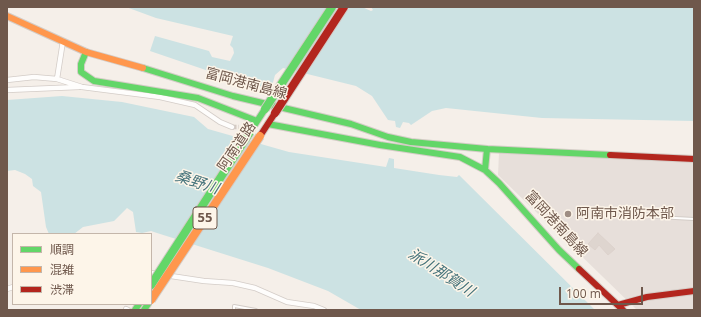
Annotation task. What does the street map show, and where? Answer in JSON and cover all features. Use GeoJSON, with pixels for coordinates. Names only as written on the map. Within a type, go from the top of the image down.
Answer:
{"type":"FeatureCollection","features":[{"type":"Feature","properties":{"kind":"main road","name":"阿南道路"},"geometry":{"type":"LineString","coordinates":[[152,283],[332,7]]}},
{"type":"Feature","properties":{"kind":"main road","name":"阿南道路"},"geometry":{"type":"LineString","coordinates":[[152,298],[344,7]]}},
{"type":"Feature","properties":{"kind":"main road","name":"富岡港南島線"},"geometry":{"type":"LineString","coordinates":[[7,16],[86,52],[158,72],[233,96],[352,124],[388,137],[437,145],[487,149],[694,159]]}},
{"type":"Feature","properties":{"kind":"main road"},"geometry":{"type":"LineString","coordinates":[[86,52],[81,64],[81,72],[94,82],[149,88],[198,98],[257,121]]}},
{"type":"Feature","properties":{"kind":"main road"},"geometry":{"type":"LineString","coordinates":[[268,124],[380,146],[454,156],[485,170],[487,149]]}},
{"type":"Feature","properties":{"kind":"main road","name":"富岡港南島線"},"geometry":{"type":"LineString","coordinates":[[485,170],[517,202],[559,250],[620,307]]}},
{"type":"Feature","properties":{"kind":"main road"},"geometry":{"type":"LineString","coordinates":[[620,307],[647,297],[694,291]]}},
{"type":"Feature","properties":{"kind":"street"},"geometry":{"type":"LineString","coordinates":[[57,78],[63,41]]}},
{"type":"Feature","properties":{"kind":"street"},"geometry":{"type":"LineString","coordinates":[[7,80],[34,77],[57,78],[82,87]]}},
{"type":"Feature","properties":{"kind":"street"},"geometry":{"type":"LineString","coordinates":[[7,90],[82,87],[160,97],[196,105],[220,122],[232,127]]}},
{"type":"Feature","properties":{"kind":"street"},"geometry":{"type":"LineString","coordinates":[[152,273],[204,281],[233,282],[255,288],[287,302],[324,310]]}},
{"type":"Feature","properties":{"kind":"lane"},"geometry":{"type":"LineString","coordinates":[[657,217],[694,219]]}},
{"type":"Feature","properties":{"kind":"lane"},"geometry":{"type":"LineString","coordinates":[[234,310],[234,306],[256,310]]}},
{"type":"Feature","properties":{"kind":"shaded area"},"geometry":{"type":"Polygon","coordinates":[[[499,153],[694,162],[694,310],[637,310],[498,175],[499,153]]]}},
{"type":"Feature","properties":{"kind":"water"},"geometry":{"type":"Polygon","coordinates":[[[126,7],[362,7],[371,11],[373,10],[371,7],[694,7],[694,121],[542,118],[446,108],[432,111],[411,125],[403,122],[400,128],[396,127],[395,121],[388,120],[372,96],[356,86],[283,68],[275,75],[272,86],[267,88],[235,80],[150,51],[155,36],[209,51],[212,57],[230,61],[234,53],[233,48],[230,45],[233,36],[156,18],[126,7]]]}},
{"type":"Feature","properties":{"kind":"water"},"geometry":{"type":"Polygon","coordinates":[[[62,96],[122,102],[194,117],[208,129],[289,152],[386,167],[389,158],[394,159],[394,168],[457,177],[459,175],[595,310],[361,310],[328,291],[268,268],[151,231],[142,233],[136,232],[133,212],[127,208],[114,221],[83,227],[75,233],[49,233],[46,227],[41,192],[33,186],[32,179],[25,174],[15,170],[7,171],[7,100],[62,96]]]}},
{"type":"Feature","properties":{"kind":"building"},"geometry":{"type":"Polygon","coordinates":[[[598,233],[615,249],[608,255],[599,245],[595,250],[588,244],[598,233]]]}},
{"type":"Feature","properties":{"kind":"tunnel"},"geometry":{"type":"LineString","coordinates":[[232,127],[239,127]]}},
{"type":"Feature","properties":{"kind":"traffic: fast"},"geometry":{"type":"LineString","coordinates":[[265,109],[332,7]]}},
{"type":"Feature","properties":{"kind":"traffic: fast"},"geometry":{"type":"LineString","coordinates":[[86,52],[81,64],[81,72],[94,81],[198,98],[257,121]]}},
{"type":"Feature","properties":{"kind":"traffic: fast"},"geometry":{"type":"LineString","coordinates":[[143,68],[233,96],[351,124],[388,137],[411,142],[487,149],[610,155]]}},
{"type":"Feature","properties":{"kind":"traffic: fast"},"geometry":{"type":"LineString","coordinates":[[250,132],[265,109]]}},
{"type":"Feature","properties":{"kind":"traffic: fast"},"geometry":{"type":"LineString","coordinates":[[268,124],[380,145],[460,157],[485,170],[499,183],[559,250],[579,269]]}},
{"type":"Feature","properties":{"kind":"traffic: fast"},"geometry":{"type":"LineString","coordinates":[[152,283],[250,132]]}},
{"type":"Feature","properties":{"kind":"traffic: fast"},"geometry":{"type":"LineString","coordinates":[[485,170],[487,149]]}},
{"type":"Feature","properties":{"kind":"traffic: fast"},"geometry":{"type":"LineString","coordinates":[[135,310],[138,305]]}},
{"type":"Feature","properties":{"kind":"traffic: fast"},"geometry":{"type":"LineString","coordinates":[[144,310],[147,305]]}},
{"type":"Feature","properties":{"kind":"traffic: slow"},"geometry":{"type":"LineString","coordinates":[[7,16],[86,52],[143,68]]}},
{"type":"Feature","properties":{"kind":"traffic: slow"},"geometry":{"type":"LineString","coordinates":[[152,298],[260,136]]}},
{"type":"Feature","properties":{"kind":"traffic: jam"},"geometry":{"type":"LineString","coordinates":[[275,113],[344,7]]}},
{"type":"Feature","properties":{"kind":"traffic: jam"},"geometry":{"type":"LineString","coordinates":[[260,136],[275,113]]}},
{"type":"Feature","properties":{"kind":"traffic: jam"},"geometry":{"type":"LineString","coordinates":[[610,155],[694,159]]}},
{"type":"Feature","properties":{"kind":"traffic: jam"},"geometry":{"type":"LineString","coordinates":[[579,269],[623,310]]}},
{"type":"Feature","properties":{"kind":"traffic: jam"},"geometry":{"type":"LineString","coordinates":[[618,305],[647,297],[694,291]]}},
{"type":"Feature","properties":{"kind":"place","name":"阿南市消防本部"},"geometry":{"type":"Point","coordinates":[568,214]}},
{"type":"Feature","properties":{"kind":"water label","name":"桑野川"},"geometry":{"type":"Point","coordinates":[197,183]}},
{"type":"Feature","properties":{"kind":"water label","name":"派川那賀川"},"geometry":{"type":"Point","coordinates":[441,273]}}]}
